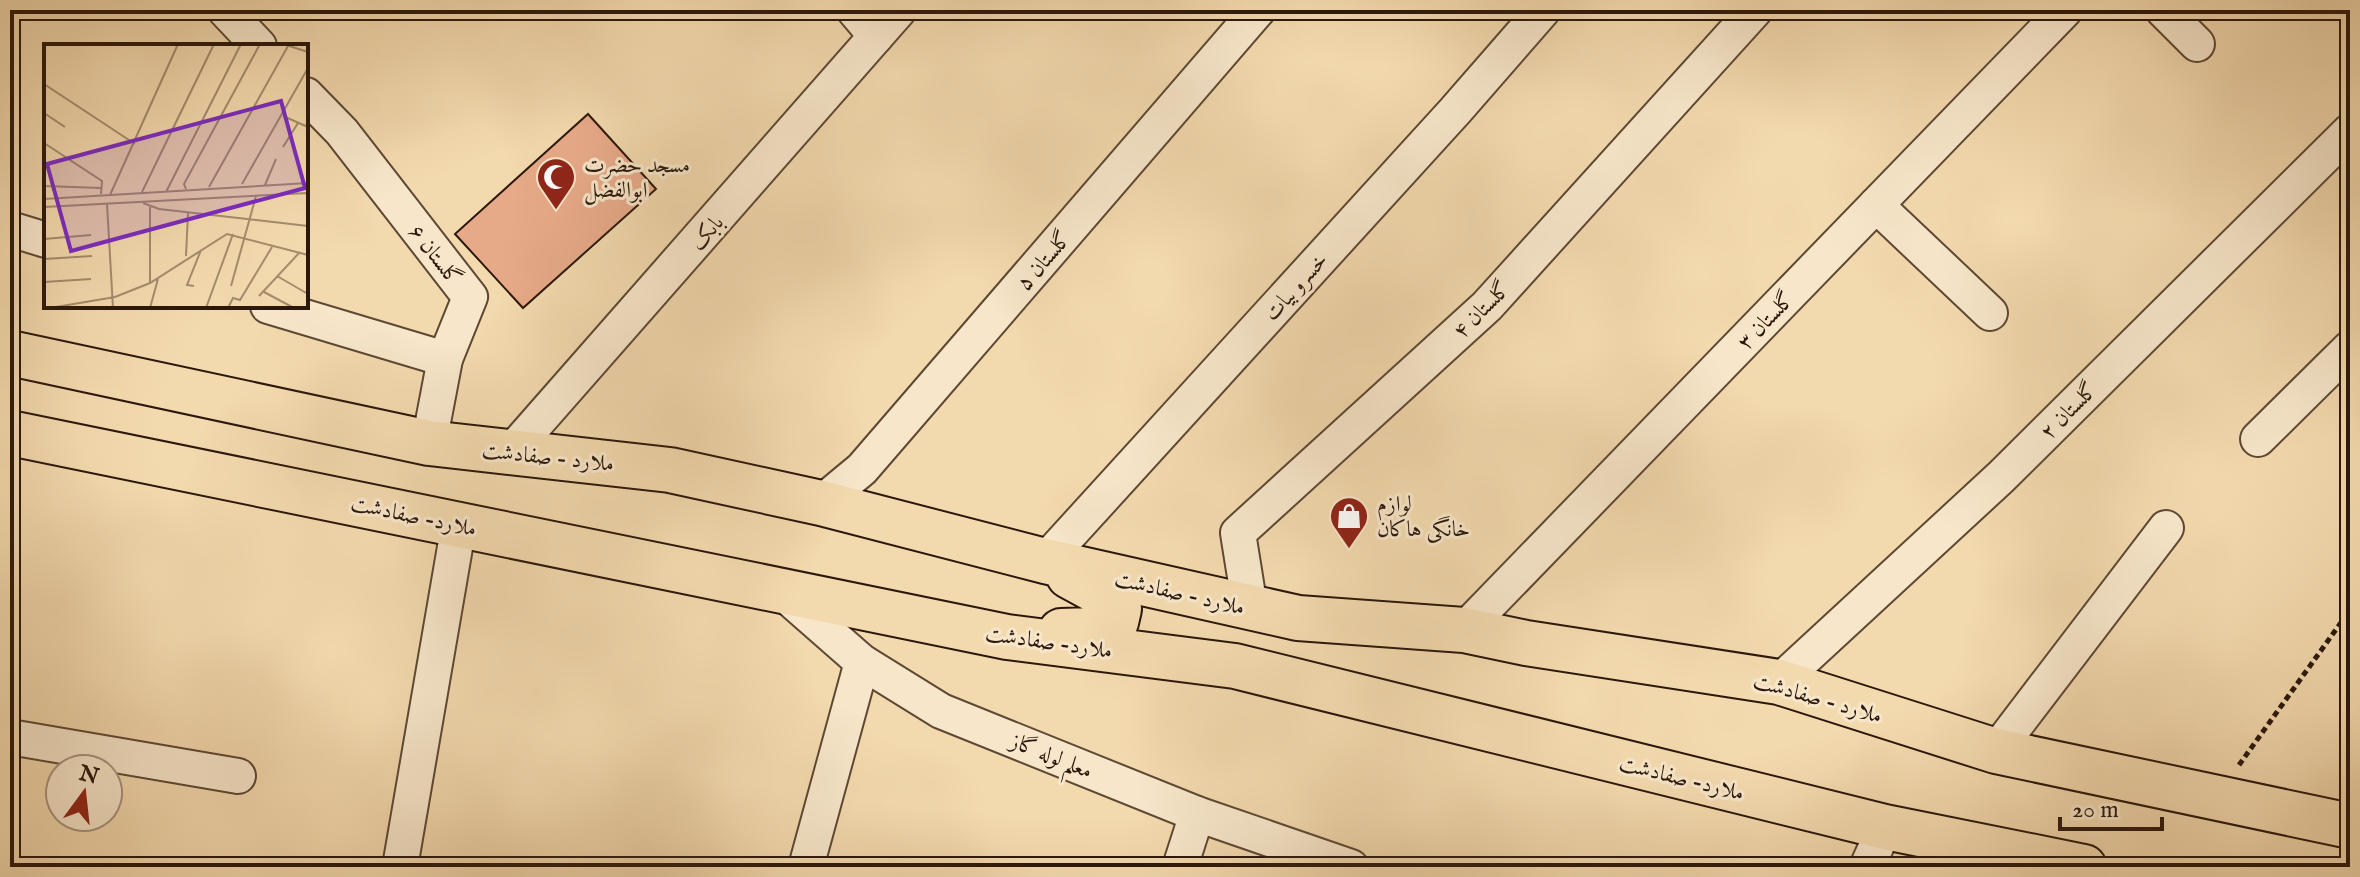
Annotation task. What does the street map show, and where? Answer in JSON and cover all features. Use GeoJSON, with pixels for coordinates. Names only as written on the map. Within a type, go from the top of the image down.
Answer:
{"type":"FeatureCollection","features":[{"type":"Feature","properties":{"kind":"highway","name":"ملارد - صفادشت"},"geometry":{"type":"LineString","coordinates":[[10,353],[429,443],[670,470],[821,503],[1045,561],[1298,618],[1464,630],[1526,643],[1779,682],[1996,751],[2350,826]]}},
{"type":"Feature","properties":{"kind":"highway","name":"ملارد- صفادشت"},"geometry":{"type":"LineString","coordinates":[[10,433],[1007,637],[1235,666],[1885,827],[2084,867]]}},
{"type":"Feature","properties":{"kind":"highway"},"geometry":{"type":"LineString","coordinates":[[1007,637],[1092,630],[1116,622],[1119,609],[1113,600],[1045,561]]}},
{"type":"Feature","properties":{"kind":"highway"},"geometry":{"type":"LineString","coordinates":[[1235,666],[1166,636],[1179,613],[1219,612],[1298,618]]}},
{"type":"Feature","properties":{"kind":"street"},"geometry":{"type":"LineString","coordinates":[[225,10],[257,44]]}},
{"type":"Feature","properties":{"kind":"street"},"geometry":{"type":"LineString","coordinates":[[854,10],[876,36]]}},
{"type":"Feature","properties":{"kind":"street","name":"بابک"},"geometry":{"type":"LineString","coordinates":[[511,452],[899,10]]}},
{"type":"Feature","properties":{"kind":"street","name":"گلستان ۵"},"geometry":{"type":"LineString","coordinates":[[821,503],[862,469],[1258,10]]}},
{"type":"Feature","properties":{"kind":"street","name":"خسرو بیات"},"geometry":{"type":"LineString","coordinates":[[1045,561],[1455,111],[1543,10]]}},
{"type":"Feature","properties":{"kind":"street","name":"گلستان ۴"},"geometry":{"type":"LineString","coordinates":[[1250,608],[1238,533],[1487,306],[1755,10]]}},
{"type":"Feature","properties":{"kind":"street","name":"گلستان ۳"},"geometry":{"type":"LineString","coordinates":[[1464,630],[2065,10]]}},
{"type":"Feature","properties":{"kind":"street"},"geometry":{"type":"LineString","coordinates":[[2163,10],[2197,44]]}},
{"type":"Feature","properties":{"kind":"street","name":"گلستان ۶"},"geometry":{"type":"LineString","coordinates":[[308,97],[342,132],[470,297],[445,359],[429,443]]}},
{"type":"Feature","properties":{"kind":"street","name":"گلستان ۲"},"geometry":{"type":"LineString","coordinates":[[1779,682],[2001,477],[2347,141]]}},
{"type":"Feature","properties":{"kind":"street"},"geometry":{"type":"LineString","coordinates":[[1876,205],[1990,313]]}},
{"type":"Feature","properties":{"kind":"street"},"geometry":{"type":"LineString","coordinates":[[10,229],[44,239]]}},
{"type":"Feature","properties":{"kind":"street"},"geometry":{"type":"LineString","coordinates":[[275,308],[445,359]]}},
{"type":"Feature","properties":{"kind":"street"},"geometry":{"type":"LineString","coordinates":[[2258,439],[2350,348]]}},
{"type":"Feature","properties":{"kind":"street"},"geometry":{"type":"LineString","coordinates":[[400,867],[459,524]]}},
{"type":"Feature","properties":{"kind":"street"},"geometry":{"type":"LineString","coordinates":[[1996,751],[2166,528]]}},
{"type":"Feature","properties":{"kind":"street","name":"معلم لوله گاز"},"geometry":{"type":"LineString","coordinates":[[781,591],[862,662],[941,711],[1197,814],[1351,867]]}},
{"type":"Feature","properties":{"kind":"street"},"geometry":{"type":"LineString","coordinates":[[806,867],[862,662]]}},
{"type":"Feature","properties":{"kind":"street"},"geometry":{"type":"LineString","coordinates":[[10,737],[238,776]]}},
{"type":"Feature","properties":{"kind":"street"},"geometry":{"type":"LineString","coordinates":[[1180,867],[1197,814]]}},
{"type":"Feature","properties":{"kind":"street"},"geometry":{"type":"LineString","coordinates":[[1867,867],[1885,827]]}},
{"type":"Feature","properties":{"kind":"path"},"geometry":{"type":"LineString","coordinates":[[2215,798],[2350,610]]}},
{"type":"Feature","properties":{"kind":"building","name":"مسجد حضرت ابوالفضل"},"geometry":{"type":"Polygon","coordinates":[[[588,114],[656,189],[523,308],[455,234],[588,114]]]}},
{"type":"Feature","properties":{"kind":"place","name":"مسجد حضرت ابوالفضل"},"geometry":{"type":"Point","coordinates":[556,211]}},
{"type":"Feature","properties":{"kind":"place","name":"لوازم خانگی هاکان"},"geometry":{"type":"Point","coordinates":[1349,550]}}]}
